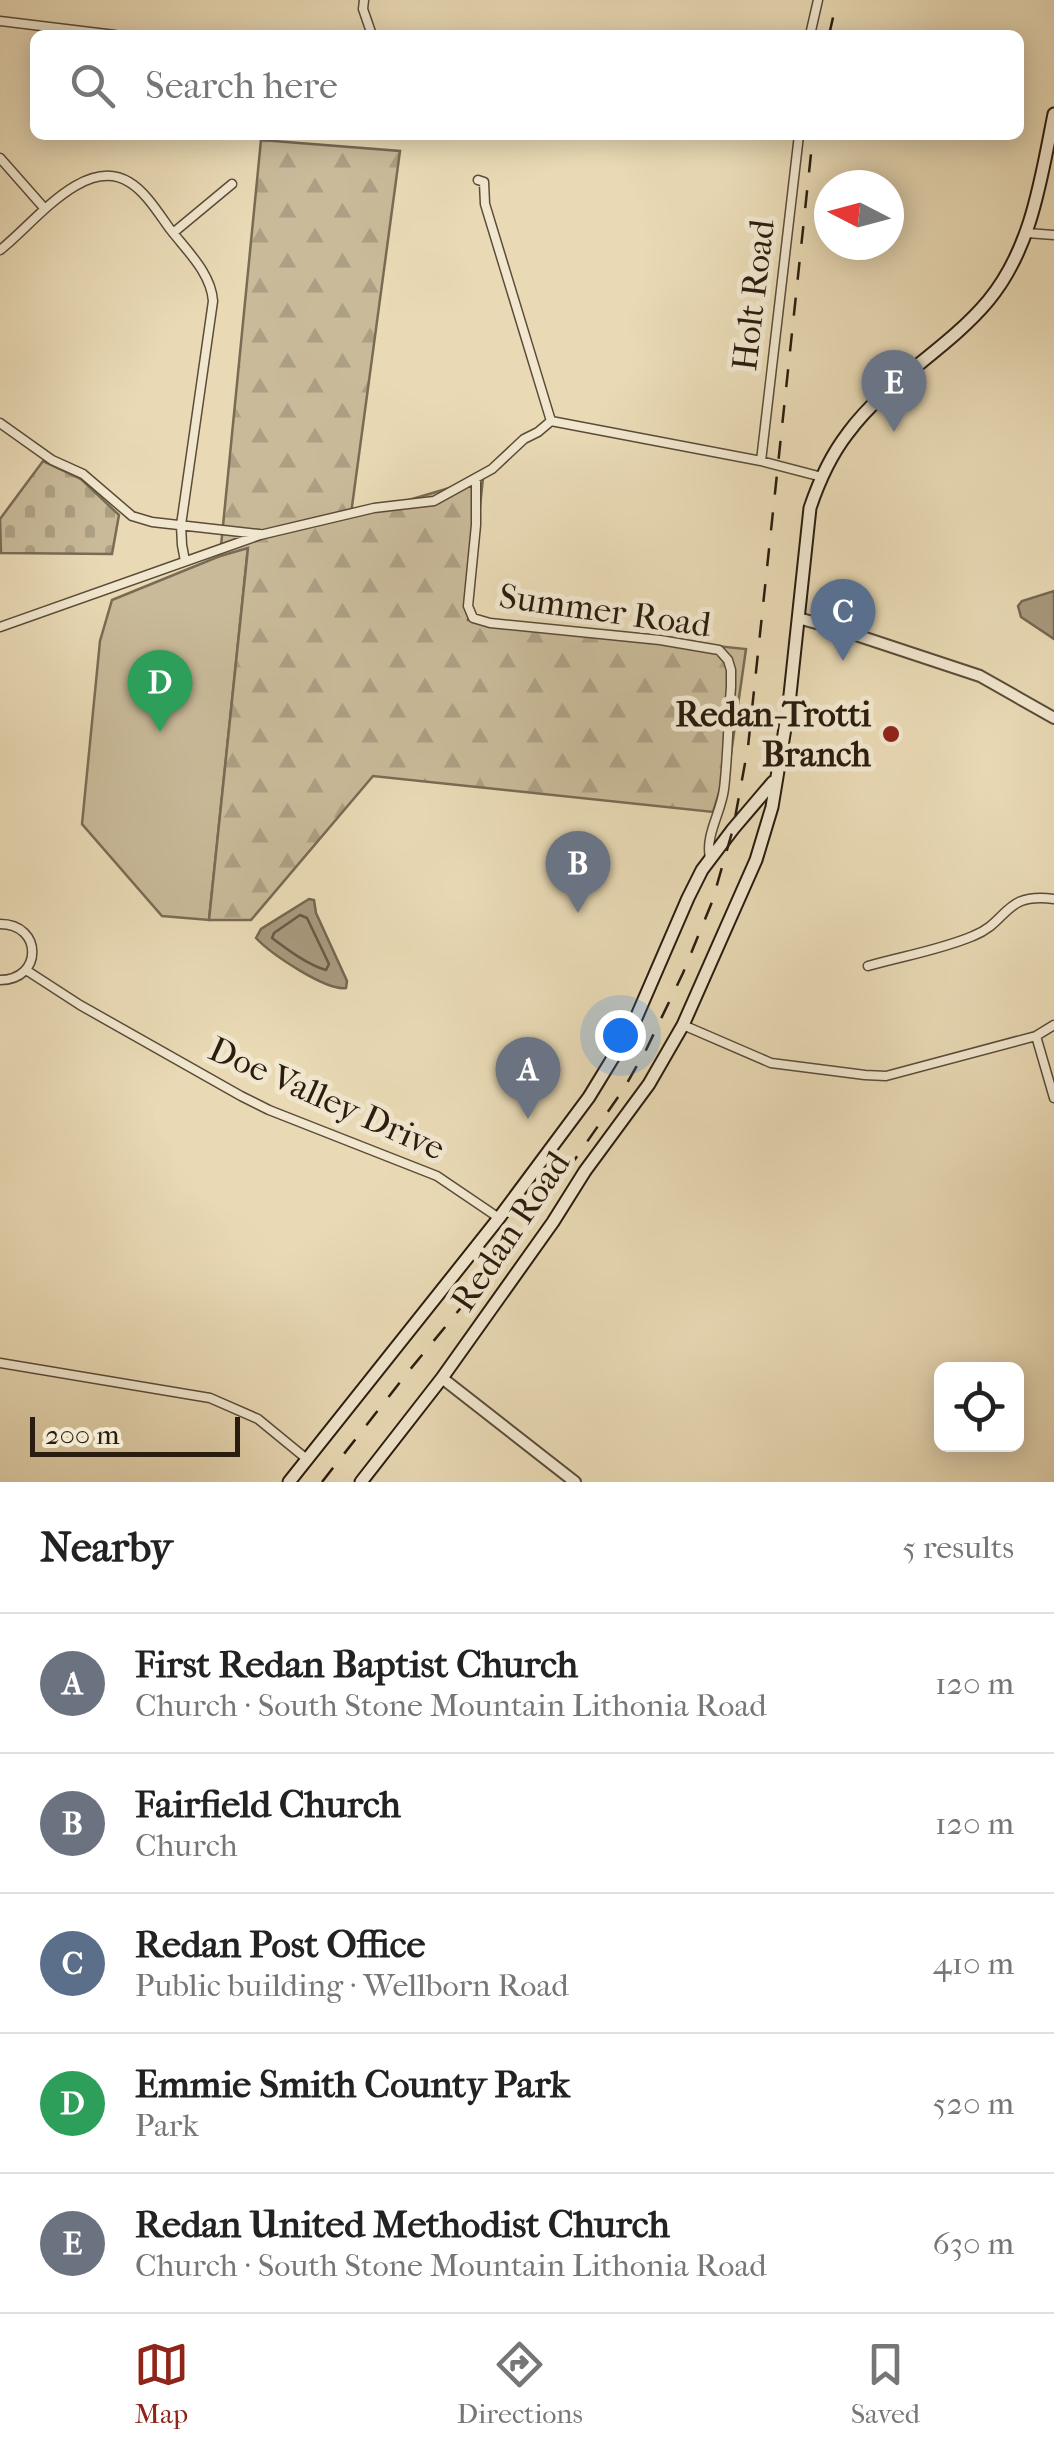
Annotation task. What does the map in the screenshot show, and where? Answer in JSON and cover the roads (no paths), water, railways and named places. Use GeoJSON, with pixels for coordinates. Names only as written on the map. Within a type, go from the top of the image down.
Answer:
{"type":"FeatureCollection","features":[{"type":"Feature","properties":{"kind":"main road","name":"Redan Road"},"geometry":{"type":"LineString","coordinates":[[362,1482],[442,1378],[567,1202],[585,1170],[649,1084],[683,1025],[756,860],[772,807],[790,704],[810,508],[822,478],[850,430],[989,300],[1012,267],[1027,233],[1050,150],[1054,114]]}},
{"type":"Feature","properties":{"kind":"main road"},"geometry":{"type":"LineString","coordinates":[[289,1482],[570,1125],[633,1026],[688,898],[710,858],[775,780]]}},
{"type":"Feature","properties":{"kind":"street"},"geometry":{"type":"LineString","coordinates":[[364,0],[370,30]]}},
{"type":"Feature","properties":{"kind":"street"},"geometry":{"type":"LineString","coordinates":[[811,30],[818,0]]}},
{"type":"Feature","properties":{"kind":"street"},"geometry":{"type":"LineString","coordinates":[[0,21],[74,30]]}},
{"type":"Feature","properties":{"kind":"street","name":"Holt Road"},"geometry":{"type":"LineString","coordinates":[[761,461],[798,140]]}},
{"type":"Feature","properties":{"kind":"street"},"geometry":{"type":"LineString","coordinates":[[0,158],[45,209]]}},
{"type":"Feature","properties":{"kind":"street"},"geometry":{"type":"LineString","coordinates":[[0,250],[78,184],[92,178],[122,179],[132,183],[208,278],[214,302],[182,524],[185,562]]}},
{"type":"Feature","properties":{"kind":"street"},"geometry":{"type":"LineString","coordinates":[[478,180],[484,182],[484,204],[552,421]]}},
{"type":"Feature","properties":{"kind":"street"},"geometry":{"type":"LineString","coordinates":[[174,233],[232,184]]}},
{"type":"Feature","properties":{"kind":"street"},"geometry":{"type":"LineString","coordinates":[[1027,233],[1054,235]]}},
{"type":"Feature","properties":{"kind":"street"},"geometry":{"type":"LineString","coordinates":[[0,627],[260,534],[374,508],[434,501],[492,469],[524,439],[552,421],[761,461],[822,478]]}},
{"type":"Feature","properties":{"kind":"street"},"geometry":{"type":"LineString","coordinates":[[0,423],[52,460],[83,474],[132,516],[260,534]]}},
{"type":"Feature","properties":{"kind":"street","name":"Summer Road"},"geometry":{"type":"LineString","coordinates":[[476,478],[468,606],[473,618],[686,644],[719,650],[728,660],[724,788],[707,846],[710,858]]}},
{"type":"Feature","properties":{"kind":"street"},"geometry":{"type":"LineString","coordinates":[[798,618],[980,676],[1054,718]]}},
{"type":"Feature","properties":{"kind":"street"},"geometry":{"type":"LineString","coordinates":[[868,966],[979,934],[1022,900],[1054,899]]}},
{"type":"Feature","properties":{"kind":"street"},"geometry":{"type":"LineString","coordinates":[[0,924],[14,925],[26,934],[33,952],[26,970],[13,979],[0,980]]}},
{"type":"Feature","properties":{"kind":"street","name":"Doe Valley Drive"},"geometry":{"type":"LineString","coordinates":[[26,970],[241,1096],[437,1176],[500,1218]]}},
{"type":"Feature","properties":{"kind":"street"},"geometry":{"type":"LineString","coordinates":[[683,1025],[771,1063],[886,1076],[1036,1036],[1054,1025]]}},
{"type":"Feature","properties":{"kind":"street"},"geometry":{"type":"LineString","coordinates":[[1036,1036],[1054,1098]]}},
{"type":"Feature","properties":{"kind":"street"},"geometry":{"type":"LineString","coordinates":[[0,1363],[210,1398],[258,1419],[308,1460]]}},
{"type":"Feature","properties":{"kind":"street"},"geometry":{"type":"LineString","coordinates":[[442,1378],[575,1482]]}},
{"type":"Feature","properties":{"kind":"water"},"geometry":{"type":"Polygon","coordinates":[[[1054,591],[1054,639],[1021,617],[1018,606],[1022,601],[1054,591]]]}},
{"type":"Feature","properties":{"kind":"water"},"geometry":{"type":"Polygon","coordinates":[[[309,899],[314,900],[316,913],[347,981],[346,988],[313,978],[256,938],[261,929],[309,899]]]}},
{"type":"Feature","properties":{"kind":"railway"},"geometry":{"type":"LineString","coordinates":[[830,30],[837,0]]}},
{"type":"Feature","properties":{"kind":"railway"},"geometry":{"type":"LineString","coordinates":[[322,1482],[530,1224],[623,1090],[683,973],[712,902],[733,829],[748,747],[812,140]]}},
{"type":"Feature","properties":{"kind":"place","name":"Redan United Methodist Church"},"geometry":{"type":"Point","coordinates":[894,432]}},
{"type":"Feature","properties":{"kind":"place","name":"Redan Post Office"},"geometry":{"type":"Point","coordinates":[843,661]}},
{"type":"Feature","properties":{"kind":"place","name":"Emmie Smith County Park"},"geometry":{"type":"Point","coordinates":[160,732]}},
{"type":"Feature","properties":{"kind":"place","name":"Redan-Trotti Branch"},"geometry":{"type":"Point","coordinates":[891,734]}},
{"type":"Feature","properties":{"kind":"place","name":"Fairfield Church"},"geometry":{"type":"Point","coordinates":[578,913]}},
{"type":"Feature","properties":{"kind":"place","name":"First Redan Baptist Church"},"geometry":{"type":"Point","coordinates":[528,1119]}}]}
